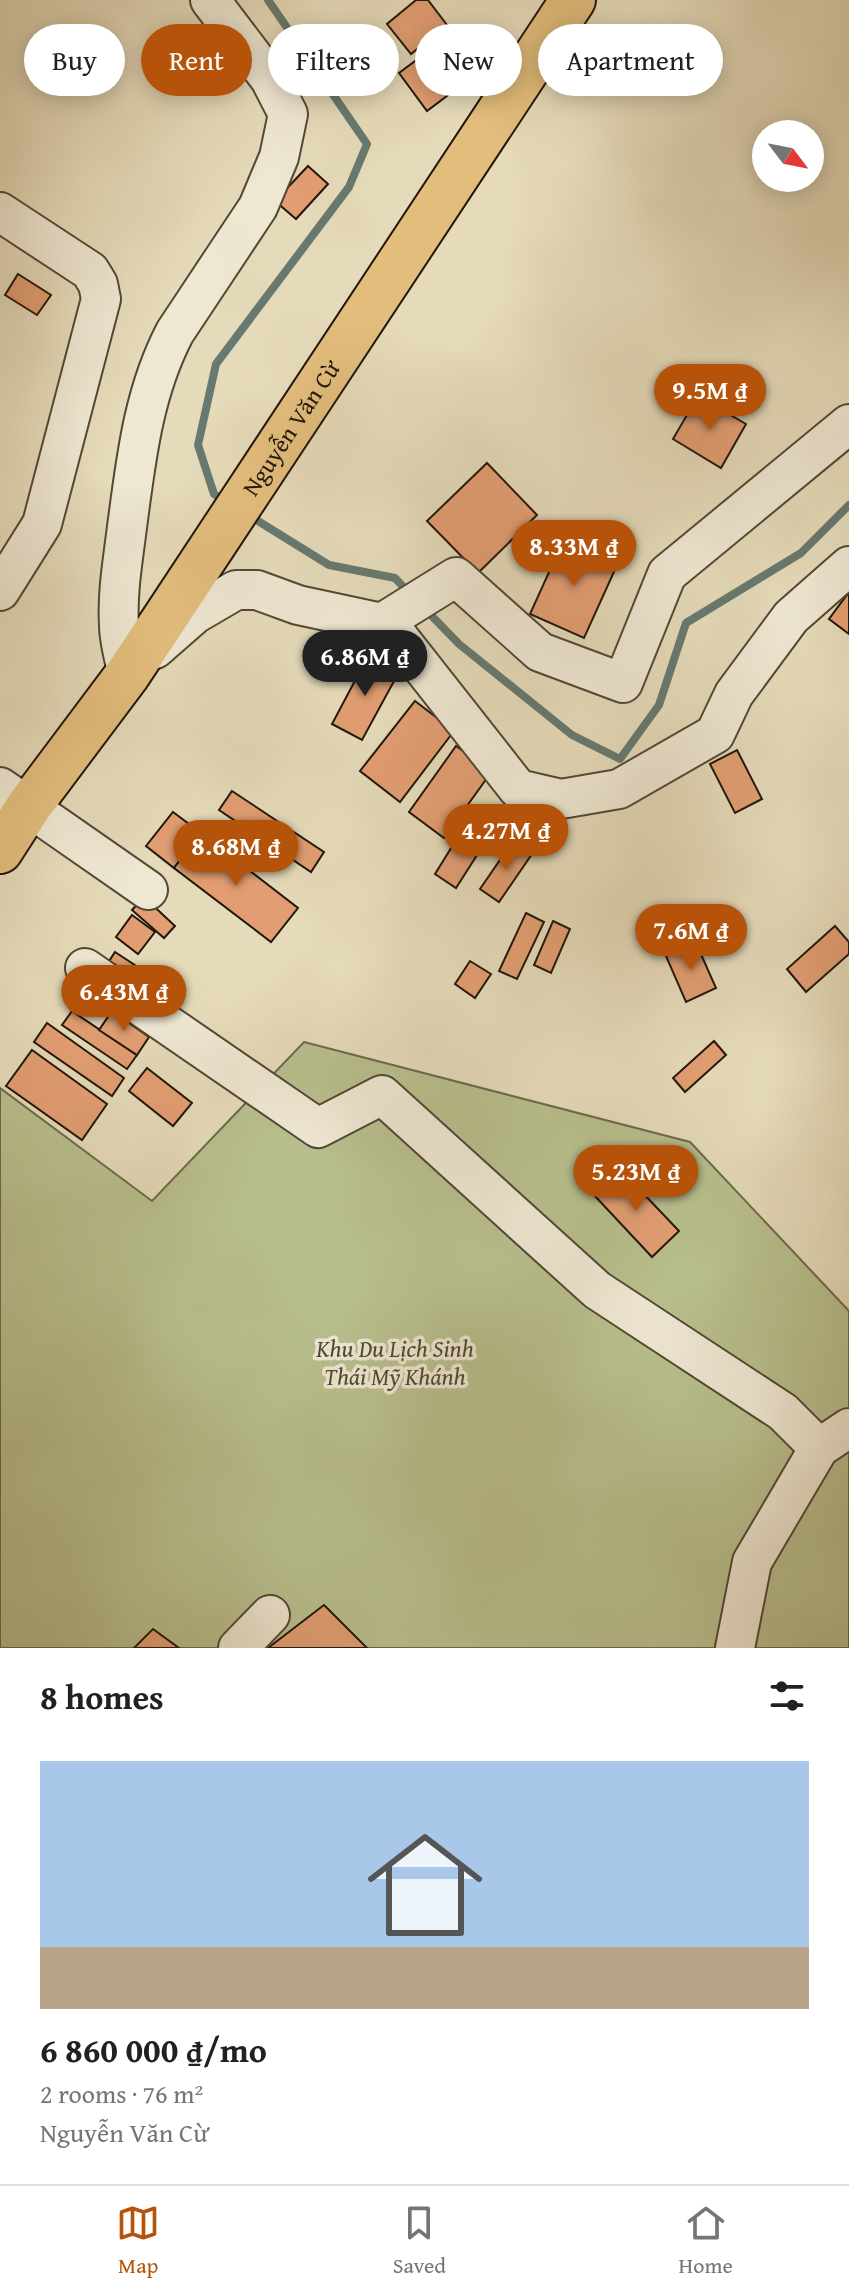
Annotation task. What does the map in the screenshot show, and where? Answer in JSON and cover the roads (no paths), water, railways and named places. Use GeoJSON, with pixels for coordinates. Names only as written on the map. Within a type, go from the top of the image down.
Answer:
{"type":"FeatureCollection","features":[{"type":"Feature","properties":{"kind":"main road","name":"Nguyễn Văn Cừ"},"geometry":{"type":"LineString","coordinates":[[0,851],[14,796],[128,674],[573,0]]}},
{"type":"Feature","properties":{"kind":"street"},"geometry":{"type":"LineString","coordinates":[[128,674],[119,629],[119,593],[145,408],[163,354],[175,332],[242,236],[258,207],[275,169],[287,125],[288,114],[276,89],[210,0]]}},
{"type":"Feature","properties":{"kind":"street"},"geometry":{"type":"LineString","coordinates":[[0,212],[90,271],[98,284],[101,299],[42,524],[0,591]]}},
{"type":"Feature","properties":{"kind":"street"},"geometry":{"type":"LineString","coordinates":[[382,623],[456,577],[540,652],[623,683],[667,574],[849,424]]}},
{"type":"Feature","properties":{"kind":"street"},"geometry":{"type":"LineString","coordinates":[[128,674],[195,614],[236,590],[257,590],[298,605],[382,623],[400,639],[518,789],[561,799],[619,789],[715,734],[734,694],[791,617],[849,566]]}},
{"type":"Feature","properties":{"kind":"street"},"geometry":{"type":"LineString","coordinates":[[14,796],[148,890]]}},
{"type":"Feature","properties":{"kind":"street"},"geometry":{"type":"LineString","coordinates":[[85,968],[318,1128],[382,1095],[597,1290],[783,1412],[834,1438],[752,1562],[735,1648]]}},
{"type":"Feature","properties":{"kind":"street"},"geometry":{"type":"LineString","coordinates":[[238,1648],[270,1615]]}},
{"type":"Feature","properties":{"kind":"waterway"},"geometry":{"type":"LineString","coordinates":[[228,503],[214,494],[198,445],[216,364],[349,187],[367,144],[268,0]]}},
{"type":"Feature","properties":{"kind":"waterway"},"geometry":{"type":"LineString","coordinates":[[425,609],[459,644],[572,735],[620,759],[659,705],[686,623],[801,553],[849,505]]}},
{"type":"Feature","properties":{"kind":"waterway"},"geometry":{"type":"LineString","coordinates":[[250,516],[329,565],[395,578],[410,594]]}},
{"type":"Feature","properties":{"kind":"park label","name":"Khu Du Lịch Sinh Thái Mỹ Khánh"},"geometry":{"type":"Point","coordinates":[395,1362]}}]}
